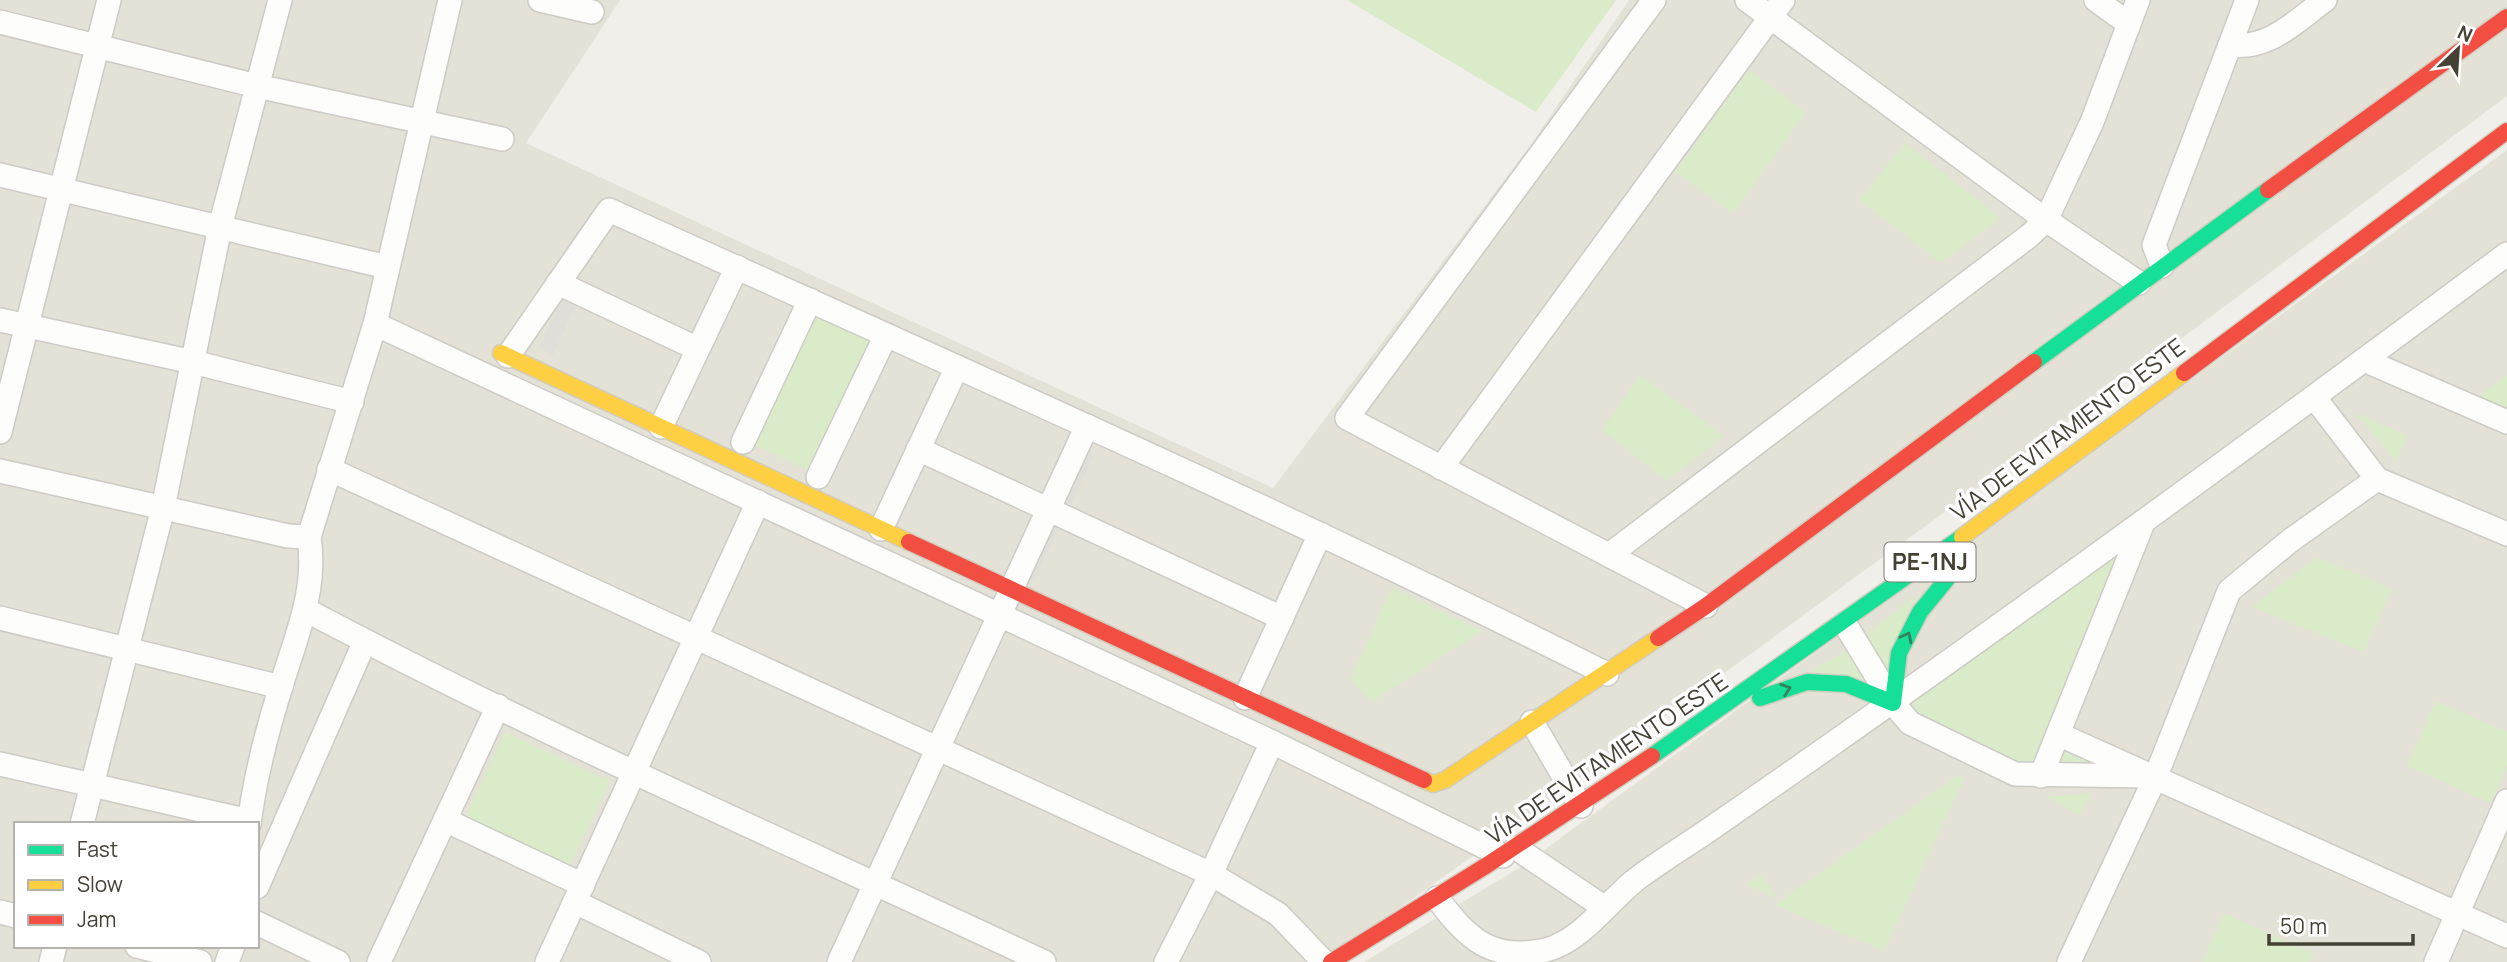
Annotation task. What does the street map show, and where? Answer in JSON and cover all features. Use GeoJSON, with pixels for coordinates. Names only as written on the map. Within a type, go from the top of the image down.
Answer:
{"type":"FeatureCollection","features":[{"type":"Feature","properties":{"kind":"main road"},"geometry":{"type":"LineString","coordinates":[[505,355],[1433,784],[1445,780],[1706,606],[2162,266],[2507,18]]}},
{"type":"Feature","properties":{"kind":"main road","name":"VÍA DE EVITAMIENTO ESTE"},"geometry":{"type":"LineString","coordinates":[[1331,962],[1581,806],[1722,711],[1967,534],[2507,131]]}},
{"type":"Feature","properties":{"kind":"main road"},"geometry":{"type":"LineString","coordinates":[[1722,711],[1807,682],[1846,684],[1893,703],[1899,653],[1920,612],[1947,579],[1967,534]]}},
{"type":"Feature","properties":{"kind":"street"},"geometry":{"type":"LineString","coordinates":[[0,432],[109,0]]}},
{"type":"Feature","properties":{"kind":"street"},"geometry":{"type":"LineString","coordinates":[[82,822],[163,508],[220,227],[280,0]]}},
{"type":"Feature","properties":{"kind":"street"},"geometry":{"type":"LineString","coordinates":[[0,764],[249,822],[281,687],[306,610],[313,563],[309,537],[375,324],[424,122],[450,0]]}},
{"type":"Feature","properties":{"kind":"street"},"geometry":{"type":"LineString","coordinates":[[540,0],[592,12]]}},
{"type":"Feature","properties":{"kind":"street"},"geometry":{"type":"LineString","coordinates":[[1654,0],[1347,418],[1706,606]]}},
{"type":"Feature","properties":{"kind":"street"},"geometry":{"type":"LineString","coordinates":[[1746,0],[1777,9],[2046,220],[2139,283]]}},
{"type":"Feature","properties":{"kind":"street"},"geometry":{"type":"LineString","coordinates":[[2095,0],[2129,24]]}},
{"type":"Feature","properties":{"kind":"street"},"geometry":{"type":"LineString","coordinates":[[1609,555],[2029,236],[2046,220],[2092,122],[2138,0]]}},
{"type":"Feature","properties":{"kind":"street"},"geometry":{"type":"LineString","coordinates":[[2162,266],[2154,245],[2247,0]]}},
{"type":"Feature","properties":{"kind":"street"},"geometry":{"type":"LineString","coordinates":[[2230,45],[2253,46],[2266,41],[2325,0]]}},
{"type":"Feature","properties":{"kind":"street"},"geometry":{"type":"LineString","coordinates":[[1441,468],[1777,9]]}},
{"type":"Feature","properties":{"kind":"street"},"geometry":{"type":"LineString","coordinates":[[0,22],[257,86],[502,139]]}},
{"type":"Feature","properties":{"kind":"street"},"geometry":{"type":"LineString","coordinates":[[0,175],[387,267]]}},
{"type":"Feature","properties":{"kind":"street"},"geometry":{"type":"LineString","coordinates":[[505,355],[609,210],[1320,534],[1607,674]]}},
{"type":"Feature","properties":{"kind":"street"},"geometry":{"type":"LineString","coordinates":[[1437,898],[1479,944],[1503,958],[1565,944],[1635,881],[1893,703],[2507,254]]}},
{"type":"Feature","properties":{"kind":"street"},"geometry":{"type":"LineString","coordinates":[[661,427],[737,267]]}},
{"type":"Feature","properties":{"kind":"street"},"geometry":{"type":"LineString","coordinates":[[558,283],[698,349]]}},
{"type":"Feature","properties":{"kind":"street"},"geometry":{"type":"LineString","coordinates":[[743,442],[810,300]]}},
{"type":"Feature","properties":{"kind":"street"},"geometry":{"type":"LineString","coordinates":[[0,320],[193,362],[352,402]]}},
{"type":"Feature","properties":{"kind":"street"},"geometry":{"type":"LineString","coordinates":[[375,324],[998,617],[1509,852],[1605,908]]}},
{"type":"Feature","properties":{"kind":"street"},"geometry":{"type":"LineString","coordinates":[[818,477],[886,335]]}},
{"type":"Feature","properties":{"kind":"street"},"geometry":{"type":"LineString","coordinates":[[2364,360],[2507,422]]}},
{"type":"Feature","properties":{"kind":"street"},"geometry":{"type":"LineString","coordinates":[[881,528],[957,367]]}},
{"type":"Feature","properties":{"kind":"street"},"geometry":{"type":"LineString","coordinates":[[2314,397],[2377,479],[2507,534]]}},
{"type":"Feature","properties":{"kind":"street"},"geometry":{"type":"LineString","coordinates":[[839,962],[1087,426]]}},
{"type":"Feature","properties":{"kind":"street"},"geometry":{"type":"LineString","coordinates":[[918,449],[1282,618]]}},
{"type":"Feature","properties":{"kind":"street"},"geometry":{"type":"LineString","coordinates":[[329,469],[1212,874],[1278,914],[1324,962]]}},
{"type":"Feature","properties":{"kind":"street"},"geometry":{"type":"LineString","coordinates":[[0,471],[288,536],[309,537]]}},
{"type":"Feature","properties":{"kind":"street"},"geometry":{"type":"LineString","coordinates":[[2069,962],[2156,776],[2229,591],[2291,540],[2377,479]]}},
{"type":"Feature","properties":{"kind":"street"},"geometry":{"type":"LineString","coordinates":[[547,962],[698,639],[758,502]]}},
{"type":"Feature","properties":{"kind":"street"},"geometry":{"type":"LineString","coordinates":[[2041,776],[2143,521]]}},
{"type":"Feature","properties":{"kind":"street"},"geometry":{"type":"LineString","coordinates":[[1245,698],[1320,534]]}},
{"type":"Feature","properties":{"kind":"street"},"geometry":{"type":"LineString","coordinates":[[306,610],[636,773],[1044,962]]}},
{"type":"Feature","properties":{"kind":"street"},"geometry":{"type":"LineString","coordinates":[[0,618],[281,687]]}},
{"type":"Feature","properties":{"kind":"street"},"geometry":{"type":"LineString","coordinates":[[1845,624],[1893,703],[1910,723],[1921,729],[2015,774],[2156,776]]}},
{"type":"Feature","properties":{"kind":"street"},"geometry":{"type":"LineString","coordinates":[[259,882],[365,641]]}},
{"type":"Feature","properties":{"kind":"street"},"geometry":{"type":"LineString","coordinates":[[379,962],[498,706]]}},
{"type":"Feature","properties":{"kind":"street"},"geometry":{"type":"LineString","coordinates":[[1532,722],[1581,806]]}},
{"type":"Feature","properties":{"kind":"street"},"geometry":{"type":"LineString","coordinates":[[2058,733],[2507,936]]}},
{"type":"Feature","properties":{"kind":"street"},"geometry":{"type":"LineString","coordinates":[[1167,962],[1212,874],[1272,742]]}},
{"type":"Feature","properties":{"kind":"street"},"geometry":{"type":"LineString","coordinates":[[2436,962],[2507,801]]}},
{"type":"Feature","properties":{"kind":"street"},"geometry":{"type":"LineString","coordinates":[[445,820],[699,962]]}},
{"type":"Feature","properties":{"kind":"street"},"geometry":{"type":"LineString","coordinates":[[259,924],[338,962]]}},
{"type":"Feature","properties":{"kind":"street"},"geometry":{"type":"LineString","coordinates":[[145,948],[200,962]]}},
{"type":"Feature","properties":{"kind":"shaded area"},"geometry":{"type":"Polygon","coordinates":[[[0,0],[620,0],[526,143],[1273,488],[1532,143],[1629,0],[2507,0],[2507,96],[2166,350],[1514,827],[1323,962],[0,962],[0,0]]]}},
{"type":"Feature","properties":{"kind":"shaded area"},"geometry":{"type":"Polygon","coordinates":[[[2507,150],[2507,962],[1364,962],[1522,866],[2507,150]]]}},
{"type":"Feature","properties":{"kind":"shaded area"},"geometry":{"type":"Polygon","coordinates":[[[566,293],[578,300],[553,355],[539,347],[566,293]]]}},
{"type":"Feature","properties":{"kind":"shaded area"},"geometry":{"type":"Polygon","coordinates":[[[1081,450],[1093,456],[1067,512],[1055,506],[1081,450]]]}},
{"type":"Feature","properties":{"kind":"shaded area"},"geometry":{"type":"Polygon","coordinates":[[[1049,518],[1061,524],[1034,580],[1022,575],[1049,518]]]}},
{"type":"Feature","properties":{"kind":"green space"},"geometry":{"type":"Polygon","coordinates":[[[1347,0],[1616,0],[1536,112],[1347,0]]]}},
{"type":"Feature","properties":{"kind":"green space"},"geometry":{"type":"Polygon","coordinates":[[[1749,70],[1806,112],[1733,213],[1675,172],[1749,70]]]}},
{"type":"Feature","properties":{"kind":"green space"},"geometry":{"type":"Polygon","coordinates":[[[1905,143],[2001,218],[1941,263],[1859,200],[1905,143]]]}},
{"type":"Feature","properties":{"kind":"green space"},"geometry":{"type":"Polygon","coordinates":[[[811,314],[875,344],[814,473],[750,443],[811,314]]]}},
{"type":"Feature","properties":{"kind":"green space"},"geometry":{"type":"Polygon","coordinates":[[[1640,375],[1724,436],[1667,481],[1602,430],[1640,375]]]}},
{"type":"Feature","properties":{"kind":"green space"},"geometry":{"type":"Polygon","coordinates":[[[2507,375],[2507,416],[2473,401],[2507,375]]]}},
{"type":"Feature","properties":{"kind":"green space"},"geometry":{"type":"Polygon","coordinates":[[[2359,414],[2407,436],[2396,462],[2358,416],[2359,414]]]}},
{"type":"Feature","properties":{"kind":"green space"},"geometry":{"type":"Polygon","coordinates":[[[2116,555],[2033,764],[2025,765],[1915,713],[1914,702],[1920,691],[2116,555]]]}},
{"type":"Feature","properties":{"kind":"green space"},"geometry":{"type":"Polygon","coordinates":[[[2317,557],[2392,589],[2364,652],[2252,607],[2317,557]]]}},
{"type":"Feature","properties":{"kind":"green space"},"geometry":{"type":"Polygon","coordinates":[[[1392,587],[1482,631],[1371,702],[1350,679],[1392,587]]]}},
{"type":"Feature","properties":{"kind":"green space"},"geometry":{"type":"Polygon","coordinates":[[[1915,596],[1887,667],[1868,641],[1869,632],[1915,596]]]}},
{"type":"Feature","properties":{"kind":"green space"},"geometry":{"type":"Polygon","coordinates":[[[1847,650],[1870,680],[1810,671],[1847,650]]]}},
{"type":"Feature","properties":{"kind":"green space"},"geometry":{"type":"Polygon","coordinates":[[[2435,701],[2507,732],[2507,765],[2491,803],[2407,766],[2435,701]]]}},
{"type":"Feature","properties":{"kind":"green space"},"geometry":{"type":"Polygon","coordinates":[[[505,732],[610,781],[570,865],[466,817],[505,732]]]}},
{"type":"Feature","properties":{"kind":"green space"},"geometry":{"type":"Polygon","coordinates":[[[2067,746],[2098,760],[2098,766],[2054,765],[2055,751],[2067,746]]]}},
{"type":"Feature","properties":{"kind":"green space"},"geometry":{"type":"Polygon","coordinates":[[[1958,775],[1964,778],[1884,951],[1775,905],[1958,775]]]}},
{"type":"Feature","properties":{"kind":"green space"},"geometry":{"type":"Polygon","coordinates":[[[2091,793],[2080,815],[2047,797],[2091,793]]]}},
{"type":"Feature","properties":{"kind":"green space"},"geometry":{"type":"Polygon","coordinates":[[[1761,874],[1778,899],[1746,884],[1761,874]]]}},
{"type":"Feature","properties":{"kind":"green space"},"geometry":{"type":"Polygon","coordinates":[[[2224,913],[2314,954],[2310,962],[2202,962],[2224,913]]]}},
{"type":"Feature","properties":{"kind":"traffic: fast"},"geometry":{"type":"LineString","coordinates":[[2034,362],[2268,190]]}},
{"type":"Feature","properties":{"kind":"traffic: fast"},"geometry":{"type":"LineString","coordinates":[[1652,756],[1962,537]]}},
{"type":"Feature","properties":{"kind":"traffic: fast"},"geometry":{"type":"LineString","coordinates":[[1760,698],[1807,682],[1846,684],[1893,703],[1899,653],[1920,612],[1947,579],[1963,543]]}},
{"type":"Feature","properties":{"kind":"traffic: slow"},"geometry":{"type":"LineString","coordinates":[[501,353],[909,542]]}},
{"type":"Feature","properties":{"kind":"traffic: slow"},"geometry":{"type":"LineString","coordinates":[[1962,537],[2184,373]]}},
{"type":"Feature","properties":{"kind":"traffic: slow"},"geometry":{"type":"LineString","coordinates":[[1424,780],[1433,784],[1445,780],[1658,638]]}},
{"type":"Feature","properties":{"kind":"traffic: jam"},"geometry":{"type":"LineString","coordinates":[[2268,190],[2507,17]]}},
{"type":"Feature","properties":{"kind":"traffic: jam"},"geometry":{"type":"LineString","coordinates":[[2184,373],[2507,131]]}},
{"type":"Feature","properties":{"kind":"traffic: jam"},"geometry":{"type":"LineString","coordinates":[[1658,638],[1706,606],[2034,362]]}},
{"type":"Feature","properties":{"kind":"traffic: jam"},"geometry":{"type":"LineString","coordinates":[[909,542],[1424,780]]}},
{"type":"Feature","properties":{"kind":"traffic: jam"},"geometry":{"type":"LineString","coordinates":[[1331,962],[1484,867],[1652,756]]}}]}
